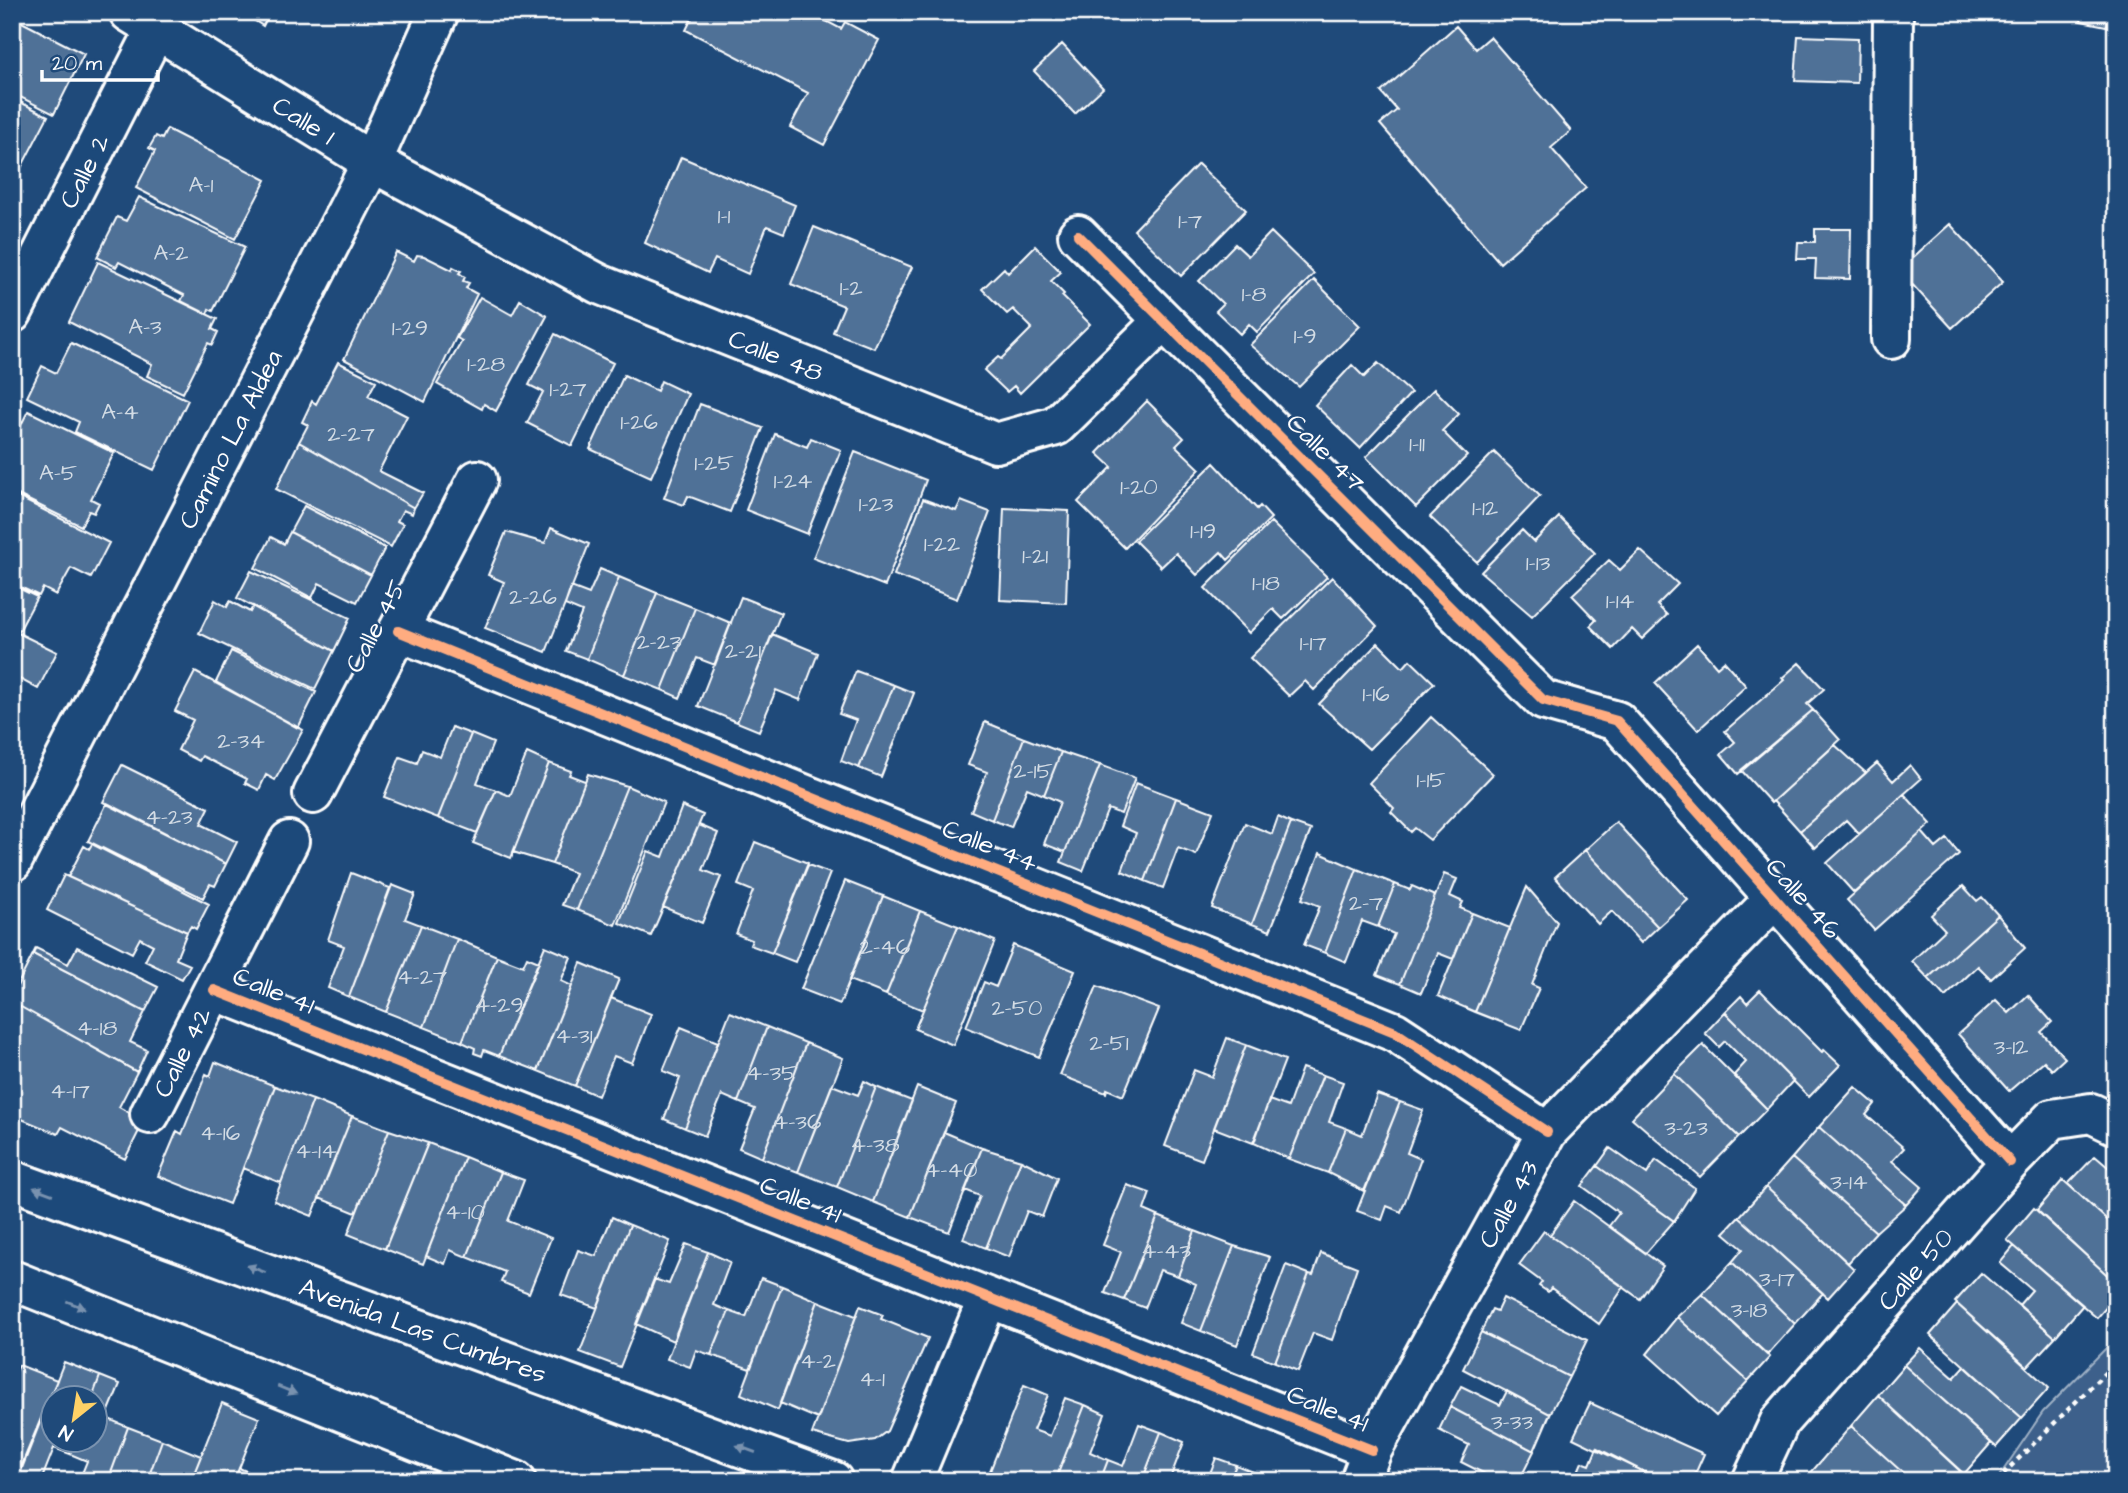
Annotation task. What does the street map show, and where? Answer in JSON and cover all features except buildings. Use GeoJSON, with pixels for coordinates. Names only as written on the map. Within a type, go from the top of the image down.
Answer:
{"type":"FeatureCollection","features":[{"type":"Feature","properties":{"kind":"main road","name":"Camino La Aldea"},"geometry":{"type":"LineString","coordinates":[[12,862],[372,162],[439,12]]}},
{"type":"Feature","properties":{"kind":"main road"},"geometry":{"type":"LineString","coordinates":[[1891,339],[1894,12]]}},
{"type":"Feature","properties":{"kind":"main road","name":"Calle 1"},"geometry":{"type":"LineString","coordinates":[[142,21],[372,162]]}},
{"type":"Feature","properties":{"kind":"main road","name":"Calle 2"},"geometry":{"type":"LineString","coordinates":[[12,313],[142,21]]}},
{"type":"Feature","properties":{"kind":"main road","name":"Calle 48"},"geometry":{"type":"LineString","coordinates":[[372,162],[599,284],[996,443],[1056,426],[1162,322]]}},
{"type":"Feature","properties":{"kind":"main road","name":"Calle 47"},"geometry":{"type":"LineString","coordinates":[[1078,235],[1162,322],[1543,700]]}},
{"type":"Feature","properties":{"kind":"main road","name":"Calle 45"},"geometry":{"type":"LineString","coordinates":[[313,794],[477,480]]}},
{"type":"Feature","properties":{"kind":"main road","name":"Calle 44"},"geometry":{"type":"LineString","coordinates":[[398,631],[1395,1032],[1548,1132]]}},
{"type":"Feature","properties":{"kind":"main road","name":"Calle 46"},"geometry":{"type":"LineString","coordinates":[[1543,700],[1617,721],[2010,1162]]}},
{"type":"Feature","properties":{"kind":"main road","name":"Calle 42"},"geometry":{"type":"LineString","coordinates":[[150,1114],[289,841]]}},
{"type":"Feature","properties":{"kind":"main road","name":"Calle 43"},"geometry":{"type":"LineString","coordinates":[[1366,1465],[1548,1132],[1774,899]]}},
{"type":"Feature","properties":{"kind":"main road","name":"Calle 41"},"geometry":{"type":"LineString","coordinates":[[214,990],[988,1298],[1366,1465]]}},
{"type":"Feature","properties":{"kind":"main road","name":"Calle 50"},"geometry":{"type":"LineString","coordinates":[[1752,1481],[1780,1421],[2010,1162],[2052,1119],[2091,1113],[2116,1125]]}},
{"type":"Feature","properties":{"kind":"main road","name":"Avenida Las Cumbres"},"geometry":{"type":"LineString","coordinates":[[12,1180],[833,1481]]}},
{"type":"Feature","properties":{"kind":"main road"},"geometry":{"type":"LineString","coordinates":[[12,1280],[516,1481]]}},
{"type":"Feature","properties":{"kind":"main road"},"geometry":{"type":"LineString","coordinates":[[912,1481],[988,1298]]}},
{"type":"Feature","properties":{"kind":"path"},"geometry":{"type":"LineString","coordinates":[[1996,1481],[2116,1362]]}},
{"type":"Feature","properties":{"kind":"shaded area"},"geometry":{"type":"Polygon","coordinates":[[[2116,1338],[2116,1481],[1996,1481],[2043,1412],[2116,1338]]]}},
{"type":"Feature","properties":{"kind":"cycle path"},"geometry":{"type":"LineString","coordinates":[[1078,235],[1543,700],[1617,721],[2010,1162]]}},
{"type":"Feature","properties":{"kind":"cycle path"},"geometry":{"type":"LineString","coordinates":[[398,631],[1395,1032],[1547,1132]]}},
{"type":"Feature","properties":{"kind":"cycle path"},"geometry":{"type":"LineString","coordinates":[[214,990],[1372,1450]]}}]}
